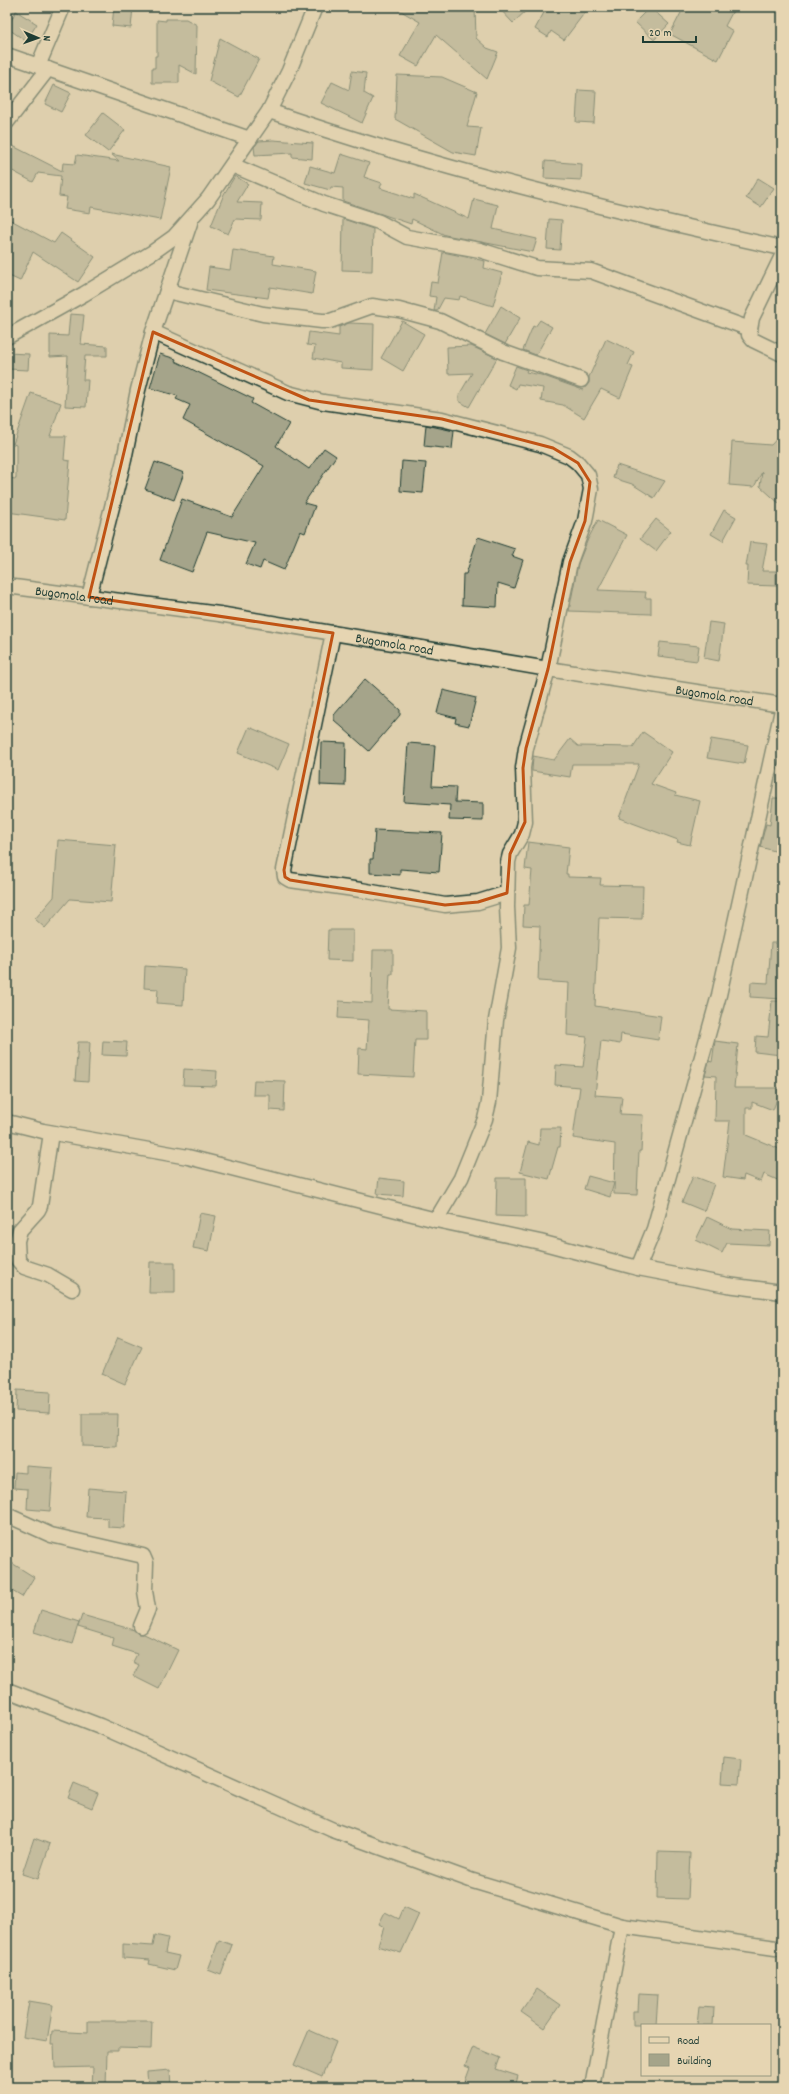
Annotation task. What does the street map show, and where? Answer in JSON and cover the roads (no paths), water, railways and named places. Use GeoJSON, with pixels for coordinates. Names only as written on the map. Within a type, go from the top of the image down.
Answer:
{"type":"FeatureCollection","features":[{"type":"Feature","properties":{"kind":"street"},"geometry":{"type":"LineString","coordinates":[[7,122],[43,67],[63,7]]}},
{"type":"Feature","properties":{"kind":"street"},"geometry":{"type":"LineString","coordinates":[[7,337],[84,294],[153,252],[174,237],[208,199],[270,111],[289,71],[315,7]]}},
{"type":"Feature","properties":{"kind":"street"},"geometry":{"type":"LineString","coordinates":[[7,55],[250,139]]}},
{"type":"Feature","properties":{"kind":"street"},"geometry":{"type":"LineString","coordinates":[[270,111],[353,140],[456,170],[513,183],[561,198],[782,248]]}},
{"type":"Feature","properties":{"kind":"street"},"geometry":{"type":"LineString","coordinates":[[232,165],[324,204],[379,222],[407,237],[480,250],[537,268],[591,271],[750,329]]}},
{"type":"Feature","properties":{"kind":"street"},"geometry":{"type":"LineString","coordinates":[[89,597],[124,460],[138,390],[153,332],[192,217]]}},
{"type":"Feature","properties":{"kind":"street"},"geometry":{"type":"LineString","coordinates":[[782,256],[752,318],[749,335],[753,340],[782,354]]}},
{"type":"Feature","properties":{"kind":"street"},"geometry":{"type":"LineString","coordinates":[[167,291],[263,314],[322,321],[335,319],[372,306],[399,310],[440,321],[503,352],[581,380]]}},
{"type":"Feature","properties":{"kind":"street"},"geometry":{"type":"LineString","coordinates":[[153,332],[288,393],[322,402],[442,419],[553,448],[578,463],[588,475],[591,489],[585,521],[570,562],[548,669],[526,748],[523,768],[525,822],[522,834],[510,854],[507,893],[509,948],[496,1020],[490,1102],[485,1119],[461,1178],[436,1220]]}},
{"type":"Feature","properties":{"kind":"street","name":"Bugomola road"},"geometry":{"type":"LineString","coordinates":[[7,586],[219,614],[548,669],[782,705]]}},
{"type":"Feature","properties":{"kind":"street"},"geometry":{"type":"LineString","coordinates":[[333,633],[284,870],[285,877],[290,880],[361,890],[445,905],[478,902],[507,893]]}},
{"type":"Feature","properties":{"kind":"street"},"geometry":{"type":"LineString","coordinates":[[638,1268],[654,1228],[719,995],[782,710]]}},
{"type":"Feature","properties":{"kind":"street"},"geometry":{"type":"LineString","coordinates":[[7,1122],[51,1133],[188,1157],[436,1220],[540,1242],[638,1268],[727,1285],[782,1292]]}},
{"type":"Feature","properties":{"kind":"street"},"geometry":{"type":"LineString","coordinates":[[51,1133],[40,1206],[20,1230],[17,1241],[17,1257],[24,1267],[48,1275],[72,1289]]}},
{"type":"Feature","properties":{"kind":"street"},"geometry":{"type":"LineString","coordinates":[[7,1515],[50,1535],[143,1556],[146,1563],[145,1591],[148,1610],[141,1626]]}},
{"type":"Feature","properties":{"kind":"street"},"geometry":{"type":"LineString","coordinates":[[7,1690],[100,1726],[333,1830],[473,1881],[622,1926],[782,1949]]}},
{"type":"Feature","properties":{"kind":"street"},"geometry":{"type":"LineString","coordinates":[[592,2087],[622,1926]]}}]}
